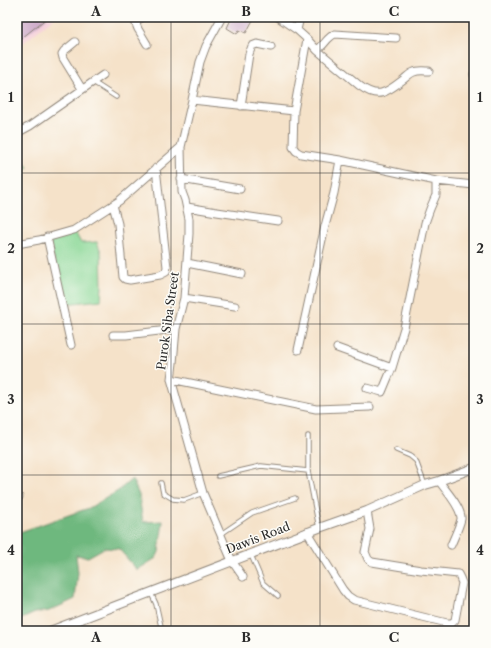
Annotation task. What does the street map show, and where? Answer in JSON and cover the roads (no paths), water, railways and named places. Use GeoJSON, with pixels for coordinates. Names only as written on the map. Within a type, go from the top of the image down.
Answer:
{"type":"FeatureCollection","features":[{"type":"Feature","properties":{"kind":"street"},"geometry":{"type":"LineString","coordinates":[[143,17],[138,20],[136,24],[147,44]]}},
{"type":"Feature","properties":{"kind":"street","name":"Purok Siba Street"},"geometry":{"type":"LineString","coordinates":[[222,17],[206,46],[200,62],[181,147],[182,192],[187,207],[189,234],[184,298],[176,329],[174,363],[171,379],[203,493],[232,560],[243,578]]}},
{"type":"Feature","properties":{"kind":"street"},"geometry":{"type":"LineString","coordinates":[[278,17],[297,30],[317,50],[367,91],[373,93],[385,93],[414,71],[429,71]]}},
{"type":"Feature","properties":{"kind":"street"},"geometry":{"type":"LineString","coordinates":[[297,30],[300,17]]}},
{"type":"Feature","properties":{"kind":"street"},"geometry":{"type":"LineString","coordinates":[[317,50],[322,47],[330,36],[336,34],[396,38]]}},
{"type":"Feature","properties":{"kind":"street"},"geometry":{"type":"LineString","coordinates":[[307,39],[294,111],[294,147],[296,151],[301,154],[340,160],[436,181],[474,185]]}},
{"type":"Feature","properties":{"kind":"street"},"geometry":{"type":"LineString","coordinates":[[75,42],[64,50],[62,54],[82,90]]}},
{"type":"Feature","properties":{"kind":"street"},"geometry":{"type":"LineString","coordinates":[[242,106],[249,54],[252,46],[257,44],[270,47]]}},
{"type":"Feature","properties":{"kind":"street"},"geometry":{"type":"LineString","coordinates":[[17,134],[103,75]]}},
{"type":"Feature","properties":{"kind":"street"},"geometry":{"type":"LineString","coordinates":[[192,100],[294,111]]}},
{"type":"Feature","properties":{"kind":"street"},"geometry":{"type":"LineString","coordinates":[[17,244],[73,230],[113,205],[181,147]]}},
{"type":"Feature","properties":{"kind":"street"},"geometry":{"type":"LineString","coordinates":[[298,350],[334,193],[340,160]]}},
{"type":"Feature","properties":{"kind":"street"},"geometry":{"type":"LineString","coordinates":[[113,205],[118,224],[123,277],[130,280],[160,275],[166,272],[167,267],[156,168]]}},
{"type":"Feature","properties":{"kind":"street"},"geometry":{"type":"LineString","coordinates":[[181,179],[240,189]]}},
{"type":"Feature","properties":{"kind":"street"},"geometry":{"type":"LineString","coordinates":[[367,388],[382,392],[392,368],[404,328],[425,223],[436,195],[436,181]]}},
{"type":"Feature","properties":{"kind":"street"},"geometry":{"type":"LineString","coordinates":[[187,207],[278,221]]}},
{"type":"Feature","properties":{"kind":"street"},"geometry":{"type":"LineString","coordinates":[[47,237],[71,345]]}},
{"type":"Feature","properties":{"kind":"street"},"geometry":{"type":"LineString","coordinates":[[187,263],[242,274]]}},
{"type":"Feature","properties":{"kind":"street"},"geometry":{"type":"LineString","coordinates":[[184,298],[235,306]]}},
{"type":"Feature","properties":{"kind":"street"},"geometry":{"type":"LineString","coordinates":[[114,335],[176,329]]}},
{"type":"Feature","properties":{"kind":"street"},"geometry":{"type":"LineString","coordinates":[[337,348],[392,368]]}},
{"type":"Feature","properties":{"kind":"street"},"geometry":{"type":"LineString","coordinates":[[171,379],[316,409],[370,407]]}},
{"type":"Feature","properties":{"kind":"street","name":"Dawis Road"},"geometry":{"type":"LineString","coordinates":[[50,631],[60,629],[232,560],[367,511],[425,485],[474,468]]}},
{"type":"Feature","properties":{"kind":"street"},"geometry":{"type":"LineString","coordinates":[[439,481],[455,502],[460,512],[461,519],[451,545]]}},
{"type":"Feature","properties":{"kind":"street"},"geometry":{"type":"LineString","coordinates":[[307,532],[343,590],[354,600],[447,623],[452,623],[456,620],[462,583],[458,574],[372,562],[368,559],[365,552],[370,529],[367,511]]}},
{"type":"Feature","properties":{"kind":"lane"},"geometry":{"type":"LineString","coordinates":[[93,82],[116,97]]}},
{"type":"Feature","properties":{"kind":"lane"},"geometry":{"type":"LineString","coordinates":[[308,436],[308,471],[319,528]]}},
{"type":"Feature","properties":{"kind":"lane"},"geometry":{"type":"LineString","coordinates":[[396,450],[410,456],[416,461],[425,485]]}},
{"type":"Feature","properties":{"kind":"lane"},"geometry":{"type":"LineString","coordinates":[[218,476],[261,466],[308,471]]}},
{"type":"Feature","properties":{"kind":"lane"},"geometry":{"type":"LineString","coordinates":[[161,483],[163,493],[173,499],[184,500],[203,493]]}},
{"type":"Feature","properties":{"kind":"lane"},"geometry":{"type":"LineString","coordinates":[[221,534],[252,513],[295,498]]}},
{"type":"Feature","properties":{"kind":"lane"},"geometry":{"type":"LineString","coordinates":[[251,554],[263,583],[278,596]]}},
{"type":"Feature","properties":{"kind":"lane"},"geometry":{"type":"LineString","coordinates":[[151,593],[156,604],[162,631]]}}]}
